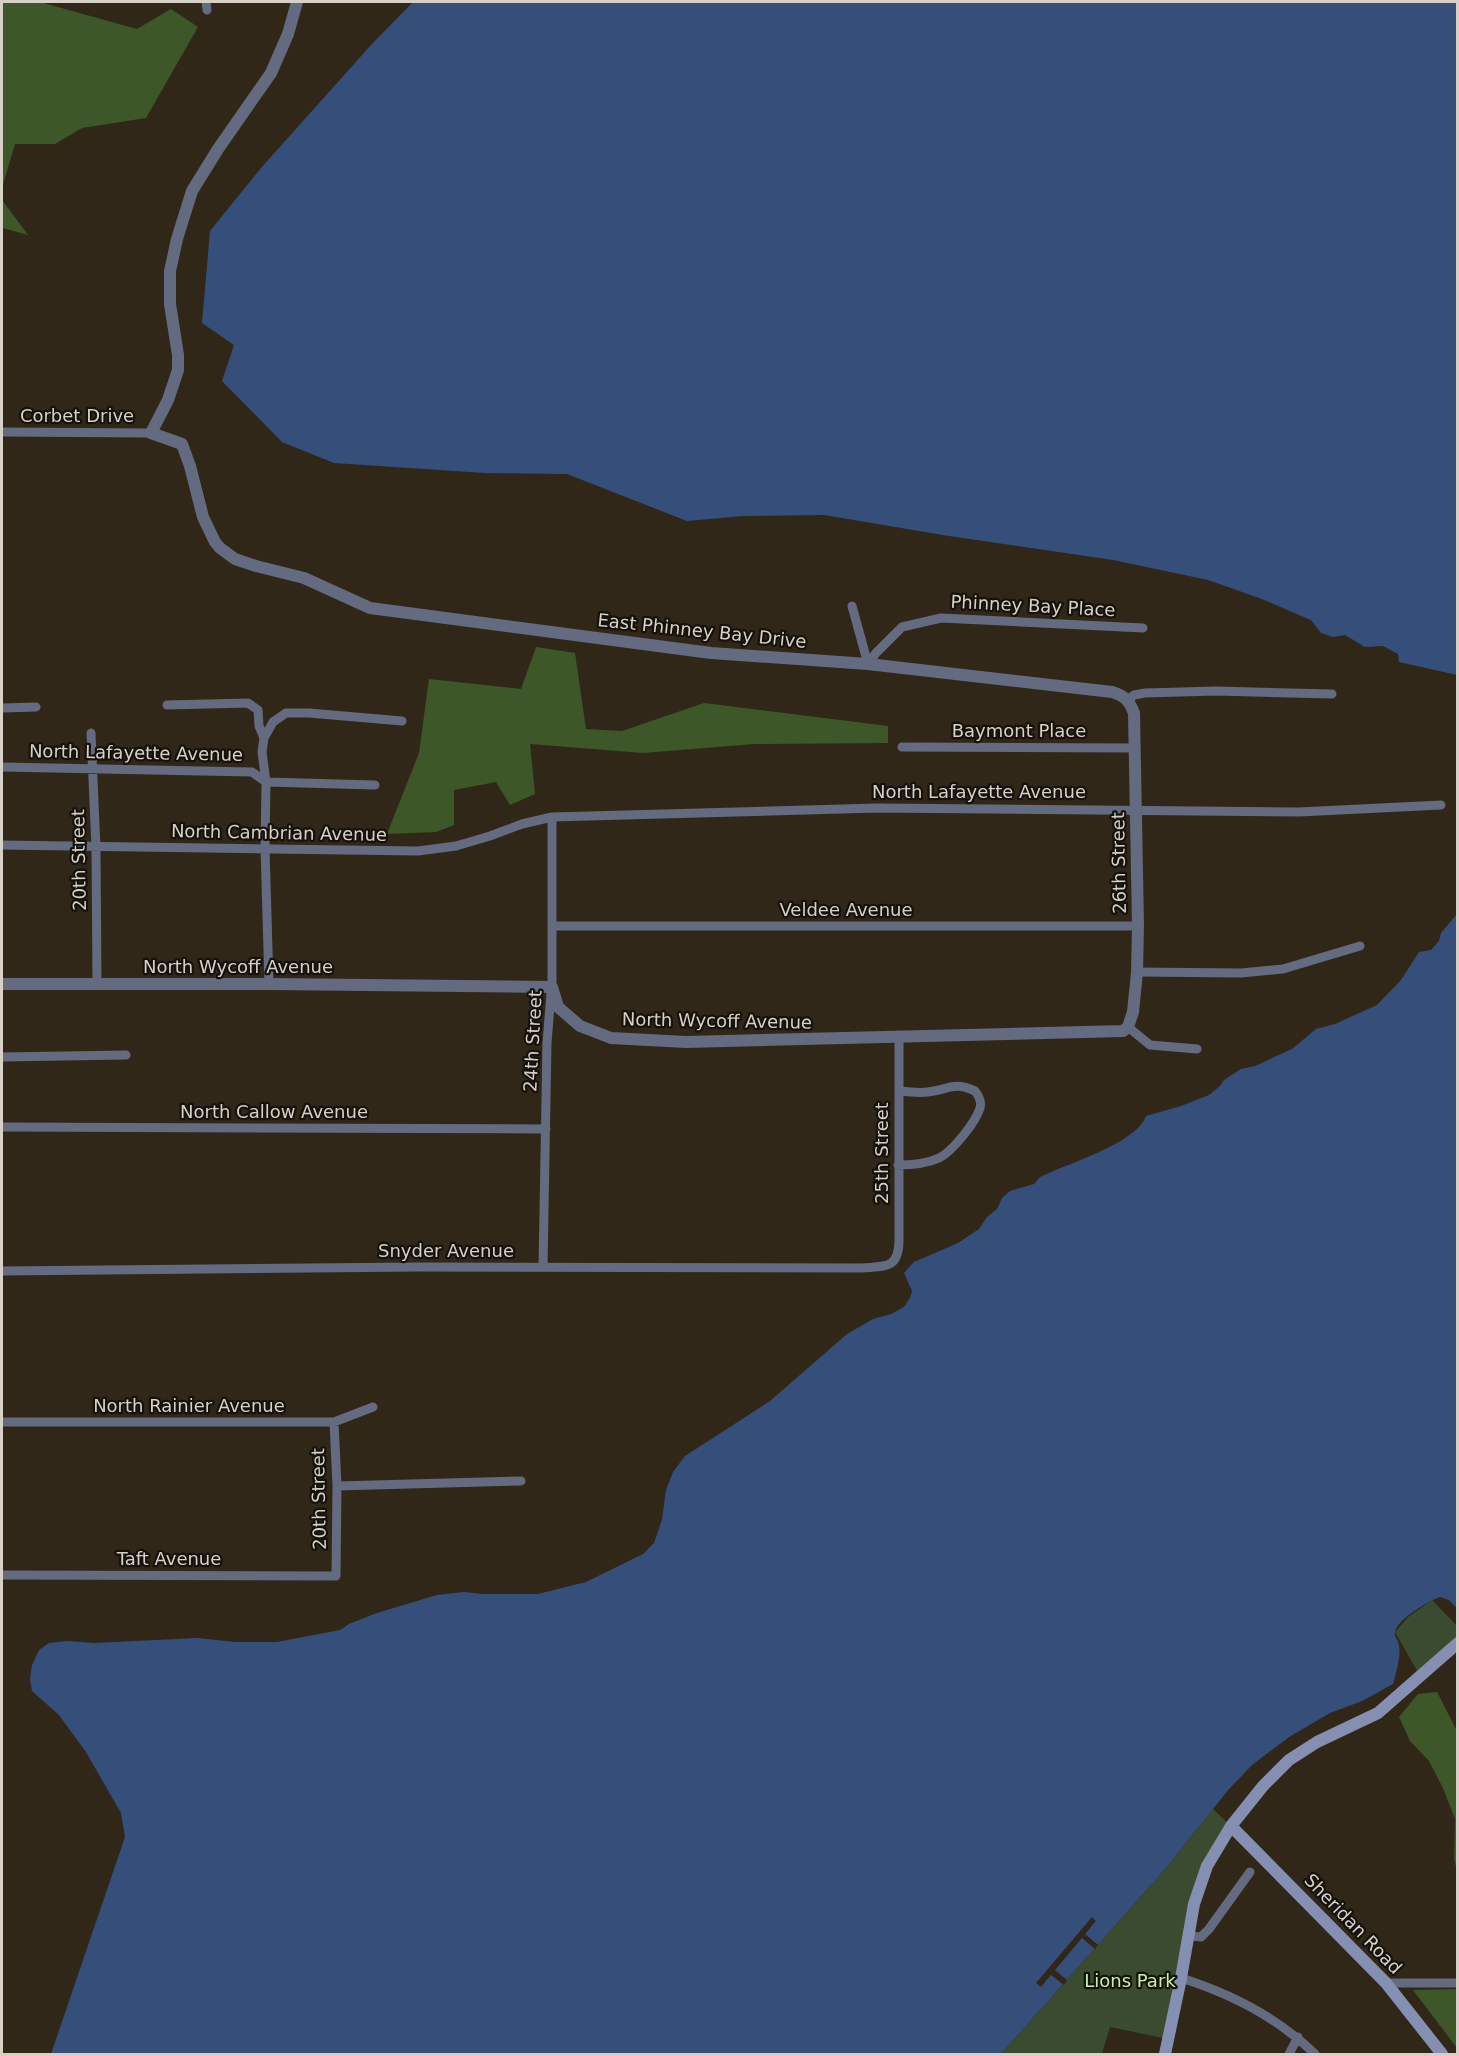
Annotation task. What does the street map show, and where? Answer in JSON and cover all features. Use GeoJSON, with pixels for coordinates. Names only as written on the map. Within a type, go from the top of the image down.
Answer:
{"type":"FeatureCollection","features":[{"type":"Feature","properties":{"kind":"main road"},"geometry":{"type":"LineString","coordinates":[[1165,2055],[1194,1904],[1203,1875],[1218,1844],[1263,1786],[1289,1761],[1317,1742],[1378,1713],[1458,1643]]}},
{"type":"Feature","properties":{"kind":"main road","name":"Sheridan Road"},"geometry":{"type":"LineString","coordinates":[[1231,1826],[1386,1983],[1442,2055]]}},
{"type":"Feature","properties":{"kind":"street"},"geometry":{"type":"LineString","coordinates":[[151,433],[175,384],[178,370],[178,355],[171,315],[170,272],[177,239],[192,191],[271,73],[288,34],[297,2]]}},
{"type":"Feature","properties":{"kind":"street","name":"Corbet Drive"},"geometry":{"type":"LineString","coordinates":[[2,432],[151,433]]}},
{"type":"Feature","properties":{"kind":"street","name":"East Phinney Bay Drive"},"geometry":{"type":"LineString","coordinates":[[151,433],[182,444],[203,517],[220,548],[235,559],[304,578],[370,608],[711,653],[868,664],[1112,692],[1124,695],[1128,700]]}},
{"type":"Feature","properties":{"kind":"street"},"geometry":{"type":"LineString","coordinates":[[852,606],[868,664]]}},
{"type":"Feature","properties":{"kind":"street","name":"Phinney Bay Place"},"geometry":{"type":"LineString","coordinates":[[868,664],[902,627],[941,618],[1143,628]]}},
{"type":"Feature","properties":{"kind":"street"},"geometry":{"type":"LineString","coordinates":[[1128,700],[1134,695],[1145,693],[1281,691],[1332,694]]}},
{"type":"Feature","properties":{"kind":"street","name":"26th Street"},"geometry":{"type":"LineString","coordinates":[[1128,700],[1134,713],[1138,926],[1137,972],[1133,1012],[1128,1027]]}},
{"type":"Feature","properties":{"kind":"street"},"geometry":{"type":"LineString","coordinates":[[166,705],[248,704],[258,710],[264,738]]}},
{"type":"Feature","properties":{"kind":"street"},"geometry":{"type":"LineString","coordinates":[[2,708],[36,707]]}},
{"type":"Feature","properties":{"kind":"street"},"geometry":{"type":"LineString","coordinates":[[269,984],[265,848],[266,782],[262,752],[264,738],[273,722],[286,713],[309,712],[402,721]]}},
{"type":"Feature","properties":{"kind":"street","name":"20th Street"},"geometry":{"type":"LineString","coordinates":[[92,733],[98,985]]}},
{"type":"Feature","properties":{"kind":"street","name":"Baymont Place"},"geometry":{"type":"LineString","coordinates":[[902,747],[1135,748]]}},
{"type":"Feature","properties":{"kind":"street","name":"North Lafayette Avenue"},"geometry":{"type":"LineString","coordinates":[[2,767],[252,772],[266,782],[375,785]]}},
{"type":"Feature","properties":{"kind":"street","name":"North Lafayette Avenue"},"geometry":{"type":"LineString","coordinates":[[552,817],[877,808],[1299,812],[1441,805]]}},
{"type":"Feature","properties":{"kind":"street","name":"North Cambrian Avenue"},"geometry":{"type":"LineString","coordinates":[[2,846],[418,851],[456,846],[522,824],[552,817]]}},
{"type":"Feature","properties":{"kind":"street","name":"24th Street"},"geometry":{"type":"LineString","coordinates":[[543,1267],[547,1044],[552,987],[552,817]]}},
{"type":"Feature","properties":{"kind":"street","name":"Veldee Avenue"},"geometry":{"type":"LineString","coordinates":[[553,926],[1138,926]]}},
{"type":"Feature","properties":{"kind":"street"},"geometry":{"type":"LineString","coordinates":[[1137,972],[1241,973],[1283,969],[1360,946]]}},
{"type":"Feature","properties":{"kind":"street","name":"North Wycoff Avenue"},"geometry":{"type":"LineString","coordinates":[[2,984],[552,987],[558,1007],[580,1026],[611,1038],[686,1042],[1123,1031],[1128,1027]]}},
{"type":"Feature","properties":{"kind":"street"},"geometry":{"type":"LineString","coordinates":[[1128,1027],[1150,1045],[1197,1049]]}},
{"type":"Feature","properties":{"kind":"street","name":"25th Street"},"geometry":{"type":"LineString","coordinates":[[890,1264],[896,1261],[899,1249],[899,1038]]}},
{"type":"Feature","properties":{"kind":"street"},"geometry":{"type":"LineString","coordinates":[[2,1058],[126,1055]]}},
{"type":"Feature","properties":{"kind":"street"},"geometry":{"type":"LineString","coordinates":[[898,1165],[926,1163],[948,1153],[980,1108],[980,1098],[975,1090],[959,1086],[931,1092],[899,1091]]}},
{"type":"Feature","properties":{"kind":"street","name":"North Callow Avenue"},"geometry":{"type":"LineString","coordinates":[[2,1127],[546,1129]]}},
{"type":"Feature","properties":{"kind":"street","name":"Snyder Avenue"},"geometry":{"type":"LineString","coordinates":[[2,1271],[543,1267],[861,1268],[890,1264]]}},
{"type":"Feature","properties":{"kind":"street","name":"North Rainier Avenue"},"geometry":{"type":"LineString","coordinates":[[2,1422],[334,1422],[374,1407]]}},
{"type":"Feature","properties":{"kind":"street","name":"20th Street"},"geometry":{"type":"LineString","coordinates":[[334,1422],[338,1485],[336,1576]]}},
{"type":"Feature","properties":{"kind":"street"},"geometry":{"type":"LineString","coordinates":[[338,1485],[521,1481]]}},
{"type":"Feature","properties":{"kind":"street","name":"Taft Avenue"},"geometry":{"type":"LineString","coordinates":[[2,1575],[336,1576]]}},
{"type":"Feature","properties":{"kind":"street"},"geometry":{"type":"LineString","coordinates":[[1188,1936],[1201,1936],[1209,1929],[1250,1872]]}},
{"type":"Feature","properties":{"kind":"street"},"geometry":{"type":"LineString","coordinates":[[1181,1978],[1239,1999],[1298,2037],[1316,2055]]}},
{"type":"Feature","properties":{"kind":"street"},"geometry":{"type":"LineString","coordinates":[[1386,1983],[1458,1983]]}},
{"type":"Feature","properties":{"kind":"street"},"geometry":{"type":"LineString","coordinates":[[1289,2055],[1298,2037]]}},
{"type":"Feature","properties":{"kind":"green space"},"geometry":{"type":"Polygon","coordinates":[[[2,2],[40,2],[137,29],[171,9],[198,27],[146,118],[82,128],[55,144],[15,144],[2,188],[2,2]]]}},
{"type":"Feature","properties":{"kind":"green space"},"geometry":{"type":"Polygon","coordinates":[[[2,200],[28,235],[2,228],[2,200]]]}},
{"type":"Feature","properties":{"kind":"green space"},"geometry":{"type":"Polygon","coordinates":[[[536,647],[575,653],[586,729],[622,731],[704,703],[888,726],[888,743],[754,744],[643,753],[530,744],[535,794],[510,805],[496,782],[454,790],[454,825],[436,832],[387,834],[419,753],[429,679],[521,689],[536,647]]]}},
{"type":"Feature","properties":{"kind":"green space"},"geometry":{"type":"Polygon","coordinates":[[[1432,1600],[1457,1626],[1457,1643],[1420,1676],[1395,1632],[1408,1617],[1432,1600]]]}},
{"type":"Feature","properties":{"kind":"green space"},"geometry":{"type":"Polygon","coordinates":[[[1437,1692],[1457,1731],[1457,1871],[1454,1859],[1455,1819],[1429,1761],[1410,1741],[1399,1717],[1418,1694],[1437,1692]]]}},
{"type":"Feature","properties":{"kind":"green space","name":"Lions Park"},"geometry":{"type":"Polygon","coordinates":[[[1213,1809],[1231,1826],[1207,1866],[1168,2039],[1110,2027],[1102,2054],[1001,2054],[1165,1869],[1213,1809]]]}},
{"type":"Feature","properties":{"kind":"green space"},"geometry":{"type":"Polygon","coordinates":[[[1458,1989],[1457,2048],[1413,1990],[1458,1989]]]}},
{"type":"Feature","properties":{"kind":"water"},"geometry":{"type":"Polygon","coordinates":[[[413,2],[1457,2],[1457,675],[1399,662],[1398,654],[1383,646],[1365,647],[1345,635],[1333,637],[1321,633],[1311,620],[1262,599],[1208,580],[1113,560],[824,515],[743,516],[687,521],[567,474],[485,473],[334,463],[282,442],[222,381],[234,345],[202,323],[210,231],[261,168],[371,45],[413,2]]]}},
{"type":"Feature","properties":{"kind":"water"},"geometry":{"type":"Polygon","coordinates":[[[1457,914],[1457,1608],[1449,1600],[1440,1597],[1407,1616],[1395,1632],[1399,1644],[1399,1655],[1393,1684],[1362,1701],[1330,1713],[1289,1737],[1252,1765],[1229,1789],[1165,1869],[1001,2054],[51,2054],[125,1837],[121,1813],[86,1752],[59,1715],[32,1691],[30,1679],[32,1665],[39,1650],[49,1643],[67,1641],[94,1643],[198,1638],[235,1642],[277,1642],[340,1630],[377,1613],[437,1595],[464,1592],[538,1594],[586,1582],[643,1554],[654,1543],[662,1520],[666,1490],[673,1472],[685,1456],[770,1401],[847,1334],[873,1319],[891,1314],[904,1307],[912,1291],[904,1273],[914,1262],[958,1243],[979,1229],[1010,1191],[1034,1184],[1040,1177],[1116,1144],[1140,1126],[1146,1116],[1209,1095],[1224,1080],[1241,1069],[1255,1066],[1292,1049],[1316,1029],[1335,1024],[1377,1005],[1401,980],[1419,952],[1431,950],[1439,941],[1441,933],[1457,914]]]}},
{"type":"Feature","properties":{"kind":"pier"},"geometry":{"type":"Polygon","coordinates":[[[1092,1917],[1096,1921],[1085,1934],[1098,1945],[1095,1949],[1082,1938],[1055,1970],[1067,1980],[1064,1985],[1051,1975],[1041,1987],[1036,1983],[1092,1917]]]}}]}
